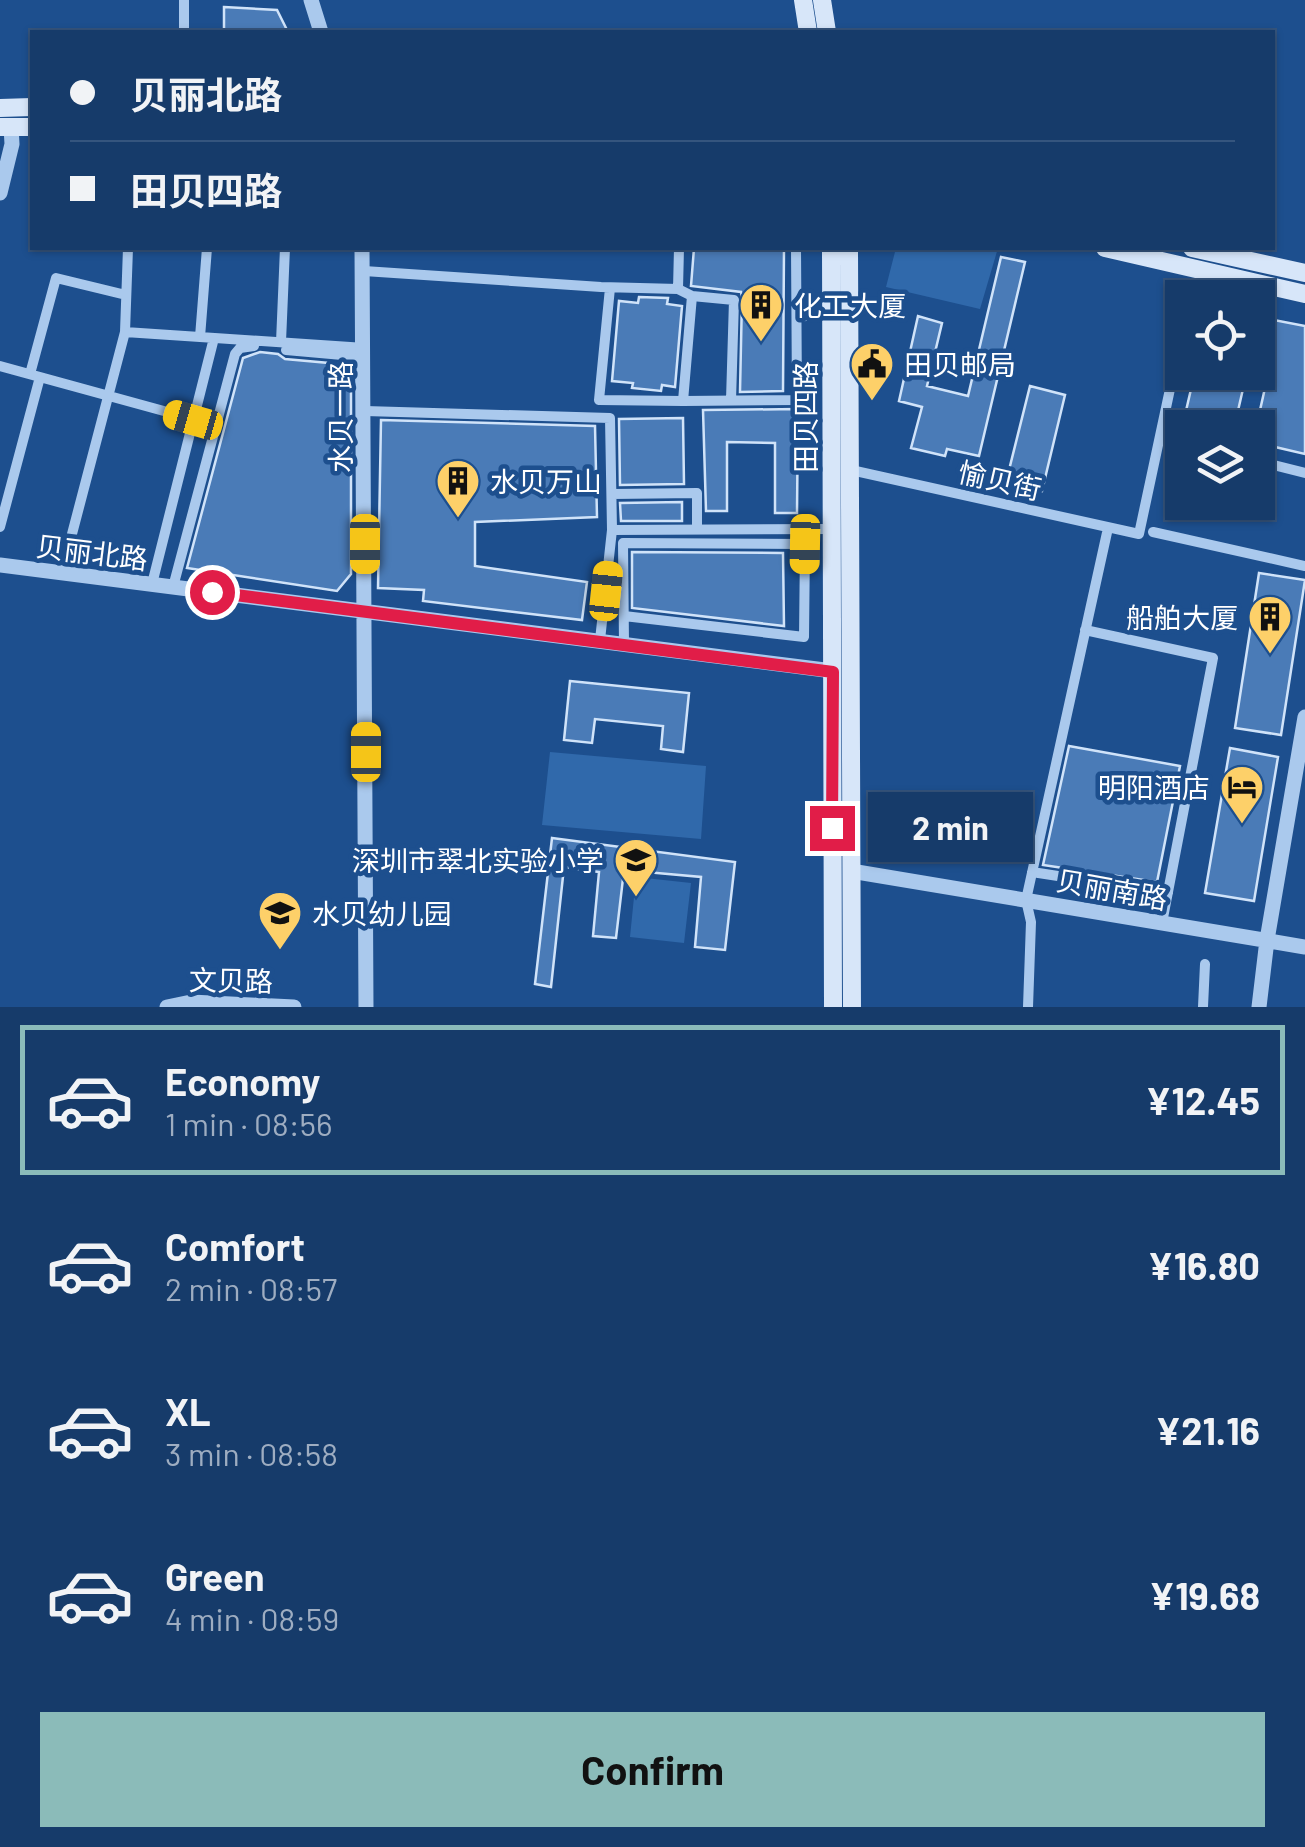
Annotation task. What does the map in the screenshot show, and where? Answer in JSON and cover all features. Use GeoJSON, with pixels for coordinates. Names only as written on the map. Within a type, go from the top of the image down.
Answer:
{"type":"FeatureCollection","features":[{"type":"Feature","properties":{"kind":"main road"},"geometry":{"type":"LineString","coordinates":[[803,0],[808,30]]}},
{"type":"Feature","properties":{"kind":"main road"},"geometry":{"type":"LineString","coordinates":[[822,0],[827,30]]}},
{"type":"Feature","properties":{"kind":"main road"},"geometry":{"type":"LineString","coordinates":[[0,108],[30,107]]}},
{"type":"Feature","properties":{"kind":"main road","name":"田贝四路"},"geometry":{"type":"LineString","coordinates":[[832,250],[841,280],[850,470],[852,1007]]}},
{"type":"Feature","properties":{"kind":"main road","name":"田贝四路"},"geometry":{"type":"LineString","coordinates":[[833,1007],[832,313],[848,250]]}},
{"type":"Feature","properties":{"kind":"main road"},"geometry":{"type":"LineString","coordinates":[[1114,250],[1305,294]]}},
{"type":"Feature","properties":{"kind":"main road"},"geometry":{"type":"LineString","coordinates":[[1201,250],[1305,274]]}},
{"type":"Feature","properties":{"kind":"street"},"geometry":{"type":"LineString","coordinates":[[184,0],[184,30]]}},
{"type":"Feature","properties":{"kind":"street"},"geometry":{"type":"LineString","coordinates":[[312,0],[320,30]]}},
{"type":"Feature","properties":{"kind":"street"},"geometry":{"type":"LineString","coordinates":[[0,192],[12,144],[6,127]]}},
{"type":"Feature","properties":{"kind":"street"},"geometry":{"type":"LineString","coordinates":[[72,534],[125,332],[128,250]]}},
{"type":"Feature","properties":{"kind":"street"},"geometry":{"type":"LineString","coordinates":[[200,337],[207,250]]}},
{"type":"Feature","properties":{"kind":"street"},"geometry":{"type":"LineString","coordinates":[[281,342],[285,250]]}},
{"type":"Feature","properties":{"kind":"street","name":"水贝一路"},"geometry":{"type":"LineString","coordinates":[[362,250],[366,1007]]}},
{"type":"Feature","properties":{"kind":"street"},"geometry":{"type":"LineString","coordinates":[[678,289],[679,250]]}},
{"type":"Feature","properties":{"kind":"street"},"geometry":{"type":"LineString","coordinates":[[610,288],[600,400],[797,400],[796,250]]}},
{"type":"Feature","properties":{"kind":"street"},"geometry":{"type":"LineString","coordinates":[[364,271],[678,289],[692,296],[734,300],[731,400]]}},
{"type":"Feature","properties":{"kind":"street"},"geometry":{"type":"LineString","coordinates":[[0,527],[56,278],[126,295]]}},
{"type":"Feature","properties":{"kind":"street"},"geometry":{"type":"LineString","coordinates":[[684,400],[692,296]]}},
{"type":"Feature","properties":{"kind":"street"},"geometry":{"type":"LineString","coordinates":[[796,316],[832,313]]}},
{"type":"Feature","properties":{"kind":"street"},"geometry":{"type":"LineString","coordinates":[[125,332],[365,352]]}},
{"type":"Feature","properties":{"kind":"street"},"geometry":{"type":"LineString","coordinates":[[152,584],[214,338]]}},
{"type":"Feature","properties":{"kind":"street"},"geometry":{"type":"LineString","coordinates":[[173,587],[234,354],[251,346],[365,352]]}},
{"type":"Feature","properties":{"kind":"street"},"geometry":{"type":"LineString","coordinates":[[0,366],[193,420]]}},
{"type":"Feature","properties":{"kind":"street","name":"愉贝街"},"geometry":{"type":"LineString","coordinates":[[850,470],[1139,534],[1170,390]]}},
{"type":"Feature","properties":{"kind":"street"},"geometry":{"type":"LineString","coordinates":[[365,411],[610,418],[612,530],[600,640]]}},
{"type":"Feature","properties":{"kind":"street"},"geometry":{"type":"LineString","coordinates":[[1275,465],[1305,473]]}},
{"type":"Feature","properties":{"kind":"street"},"geometry":{"type":"LineString","coordinates":[[612,494],[697,493],[697,529]]}},
{"type":"Feature","properties":{"kind":"street"},"geometry":{"type":"LineString","coordinates":[[1028,1007],[1031,922],[1026,900],[1108,528]]}},
{"type":"Feature","properties":{"kind":"street"},"geometry":{"type":"LineString","coordinates":[[612,530],[833,529]]}},
{"type":"Feature","properties":{"kind":"street"},"geometry":{"type":"LineString","coordinates":[[1153,532],[1305,566]]}},
{"type":"Feature","properties":{"kind":"street"},"geometry":{"type":"LineString","coordinates":[[624,616],[804,638],[805,544],[623,542],[624,644]]}},
{"type":"Feature","properties":{"kind":"street","name":"贝丽北路"},"geometry":{"type":"LineString","coordinates":[[0,565],[833,672]]}},
{"type":"Feature","properties":{"kind":"street"},"geometry":{"type":"LineString","coordinates":[[1086,630],[1213,658],[1162,923]]}},
{"type":"Feature","properties":{"kind":"street"},"geometry":{"type":"LineString","coordinates":[[1259,1007],[1305,717]]}},
{"type":"Feature","properties":{"kind":"street","name":"贝丽南路"},"geometry":{"type":"LineString","coordinates":[[851,871],[1305,947]]}},
{"type":"Feature","properties":{"kind":"street"},"geometry":{"type":"LineString","coordinates":[[1032,872],[1168,893]]}},
{"type":"Feature","properties":{"kind":"street"},"geometry":{"type":"LineString","coordinates":[[1203,1007],[1205,964]]}},
{"type":"Feature","properties":{"kind":"street","name":"文贝路"},"geometry":{"type":"LineString","coordinates":[[167,1007],[191,1002],[294,1007]]}},
{"type":"Feature","properties":{"kind":"shaded area"},"geometry":{"type":"Polygon","coordinates":[[[895,250],[997,250],[980,309],[886,287],[895,250]]]}},
{"type":"Feature","properties":{"kind":"shaded area"},"geometry":{"type":"Polygon","coordinates":[[[550,752],[706,766],[701,839],[542,825],[550,752]]]}},
{"type":"Feature","properties":{"kind":"shaded area"},"geometry":{"type":"Polygon","coordinates":[[[636,877],[691,883],[684,943],[630,937],[636,877]]]}},
{"type":"Feature","properties":{"kind":"building"},"geometry":{"type":"Polygon","coordinates":[[[224,7],[277,10],[287,30],[224,30],[224,7]]]}},
{"type":"Feature","properties":{"kind":"building","name":"化工大厦"},"geometry":{"type":"Polygon","coordinates":[[[694,250],[784,250],[783,391],[740,392],[741,292],[691,286],[694,250]]]}},
{"type":"Feature","properties":{"kind":"building"},"geometry":{"type":"Polygon","coordinates":[[[1001,257],[1025,262],[979,456],[947,449],[945,456],[911,448],[922,407],[899,401],[918,316],[942,323],[927,386],[968,396],[1001,257]]]}},
{"type":"Feature","properties":{"kind":"building"},"geometry":{"type":"Polygon","coordinates":[[[639,297],[668,298],[667,304],[682,306],[675,387],[662,385],[661,391],[612,381],[619,301],[638,303],[639,297]]]}},
{"type":"Feature","properties":{"kind":"building"},"geometry":{"type":"Polygon","coordinates":[[[1275,320],[1305,326],[1305,454],[1275,447],[1275,410],[1260,410],[1265,390],[1275,390],[1275,320]]]}},
{"type":"Feature","properties":{"kind":"building"},"geometry":{"type":"Polygon","coordinates":[[[260,352],[285,359],[351,365],[351,574],[337,591],[187,568],[243,358],[260,352]]]}},
{"type":"Feature","properties":{"kind":"building"},"geometry":{"type":"Polygon","coordinates":[[[1030,386],[1065,395],[1042,491],[1006,482],[1030,386]]]}},
{"type":"Feature","properties":{"kind":"building"},"geometry":{"type":"Polygon","coordinates":[[[1191,390],[1243,390],[1238,410],[1186,410],[1191,390]]]}},
{"type":"Feature","properties":{"kind":"building"},"geometry":{"type":"Polygon","coordinates":[[[798,409],[797,513],[775,513],[775,443],[727,442],[727,511],[706,511],[703,410],[798,409]]]}},
{"type":"Feature","properties":{"kind":"building"},"geometry":{"type":"Polygon","coordinates":[[[683,418],[684,484],[620,485],[619,419],[683,418]]]}},
{"type":"Feature","properties":{"kind":"building","name":"水贝万山"},"geometry":{"type":"Polygon","coordinates":[[[381,420],[595,426],[597,517],[475,522],[475,566],[587,582],[582,620],[423,601],[424,590],[378,588],[381,420]]]}},
{"type":"Feature","properties":{"kind":"building"},"geometry":{"type":"Polygon","coordinates":[[[682,502],[682,521],[621,521],[620,503],[682,502]]]}},
{"type":"Feature","properties":{"kind":"building"},"geometry":{"type":"Polygon","coordinates":[[[632,552],[783,553],[784,626],[632,608],[632,552]]]}},
{"type":"Feature","properties":{"kind":"building","name":"船舶大厦"},"geometry":{"type":"Polygon","coordinates":[[[1259,573],[1305,580],[1281,735],[1235,728],[1259,573]]]}},
{"type":"Feature","properties":{"kind":"building"},"geometry":{"type":"Polygon","coordinates":[[[570,681],[689,693],[683,752],[661,749],[663,726],[595,719],[592,743],[564,740],[570,681]]]}},
{"type":"Feature","properties":{"kind":"building"},"geometry":{"type":"Polygon","coordinates":[[[1069,746],[1180,766],[1157,882],[1043,865],[1069,746]]]}},
{"type":"Feature","properties":{"kind":"building","name":"明阳酒店"},"geometry":{"type":"Polygon","coordinates":[[[1230,748],[1278,757],[1254,901],[1205,893],[1230,748]]]}},
{"type":"Feature","properties":{"kind":"building"},"geometry":{"type":"Polygon","coordinates":[[[552,838],[735,862],[725,950],[695,947],[701,877],[624,870],[616,938],[593,936],[599,872],[564,867],[551,987],[535,984],[552,838]]]}},
{"type":"Feature","properties":{"kind":"place","name":"化工大厦"},"geometry":{"type":"Point","coordinates":[761,343]}},
{"type":"Feature","properties":{"kind":"place","name":"田贝邮局"},"geometry":{"type":"Point","coordinates":[872,402]}},
{"type":"Feature","properties":{"kind":"place","name":"水贝万山"},"geometry":{"type":"Point","coordinates":[458,519]}},
{"type":"Feature","properties":{"kind":"place","name":"船舶大厦"},"geometry":{"type":"Point","coordinates":[1270,655]}},
{"type":"Feature","properties":{"kind":"place","name":"明阳酒店"},"geometry":{"type":"Point","coordinates":[1242,825]}},
{"type":"Feature","properties":{"kind":"place","name":"深圳市翠北实验小学"},"geometry":{"type":"Point","coordinates":[636,898]}},
{"type":"Feature","properties":{"kind":"place","name":"水贝幼儿园"},"geometry":{"type":"Point","coordinates":[280,951]}},
{"type":"Feature","properties":{"kind":"route"},"geometry":{"type":"LineString","coordinates":[[212,592],[833,672],[832,828]]}}]}
